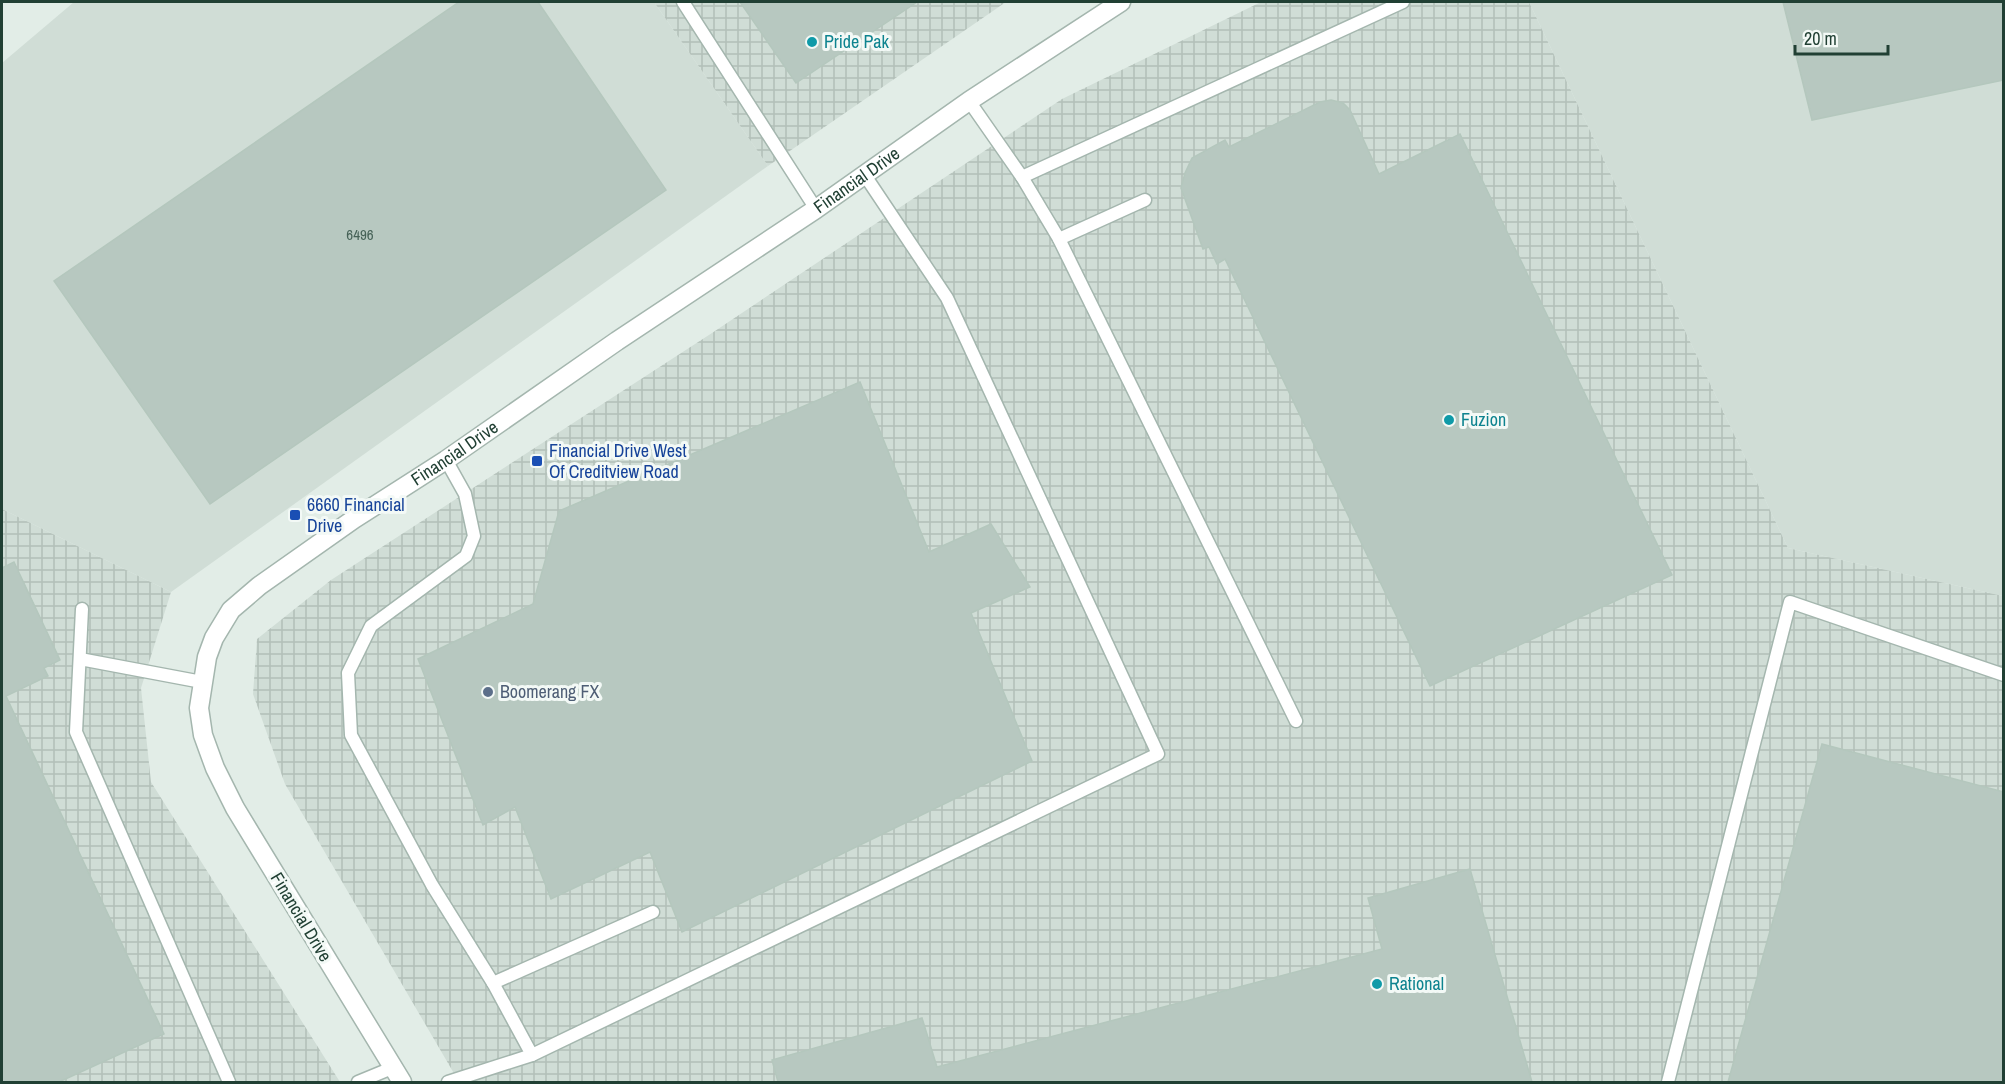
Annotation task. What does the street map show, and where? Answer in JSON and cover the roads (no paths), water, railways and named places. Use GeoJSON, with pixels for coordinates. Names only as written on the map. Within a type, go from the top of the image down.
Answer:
{"type":"FeatureCollection","features":[{"type":"Feature","properties":{"kind":"street","name":"Financial Drive"},"geometry":{"type":"LineString","coordinates":[[397,1075],[235,808],[215,768],[203,735],[199,708],[207,657],[214,638],[231,610],[259,586],[354,519],[446,460],[617,341],[816,209],[969,101],[1121,2]]}},
{"type":"Feature","properties":{"kind":"lane"},"geometry":{"type":"LineString","coordinates":[[683,2],[816,209]]}},
{"type":"Feature","properties":{"kind":"lane"},"geometry":{"type":"LineString","coordinates":[[1022,177],[1403,2]]}},
{"type":"Feature","properties":{"kind":"lane"},"geometry":{"type":"LineString","coordinates":[[969,101],[1022,177],[1059,239],[1296,721]]}},
{"type":"Feature","properties":{"kind":"lane"},"geometry":{"type":"LineString","coordinates":[[448,1083],[532,1055],[1158,754],[947,298],[864,174]]}},
{"type":"Feature","properties":{"kind":"lane"},"geometry":{"type":"LineString","coordinates":[[1059,239],[1145,200]]}},
{"type":"Feature","properties":{"kind":"lane"},"geometry":{"type":"LineString","coordinates":[[446,460],[465,494],[474,536],[466,556],[370,626],[348,673],[351,735],[432,885],[494,983],[532,1055]]}},
{"type":"Feature","properties":{"kind":"lane"},"geometry":{"type":"LineString","coordinates":[[1668,1083],[1790,602],[2004,675]]}},
{"type":"Feature","properties":{"kind":"lane"},"geometry":{"type":"LineString","coordinates":[[82,609],[76,732],[229,1083]]}},
{"type":"Feature","properties":{"kind":"lane"},"geometry":{"type":"LineString","coordinates":[[80,659],[202,682]]}},
{"type":"Feature","properties":{"kind":"lane"},"geometry":{"type":"LineString","coordinates":[[494,983],[653,912]]}},
{"type":"Feature","properties":{"kind":"lane"},"geometry":{"type":"LineString","coordinates":[[358,1083],[397,1075]]}},
{"type":"Feature","properties":{"kind":"place","name":"Pride Pak"},"geometry":{"type":"Point","coordinates":[812,42]}},
{"type":"Feature","properties":{"kind":"place","name":"Fuzion"},"geometry":{"type":"Point","coordinates":[1449,420]}},
{"type":"Feature","properties":{"kind":"place","name":"Financial Drive West Of Creditview Road"},"geometry":{"type":"Point","coordinates":[537,461]}},
{"type":"Feature","properties":{"kind":"place","name":"6660 Financial Drive"},"geometry":{"type":"Point","coordinates":[295,515]}},
{"type":"Feature","properties":{"kind":"place","name":"Boomerang FX"},"geometry":{"type":"Point","coordinates":[488,692]}},
{"type":"Feature","properties":{"kind":"place","name":"Rational"},"geometry":{"type":"Point","coordinates":[1377,984]}}]}
